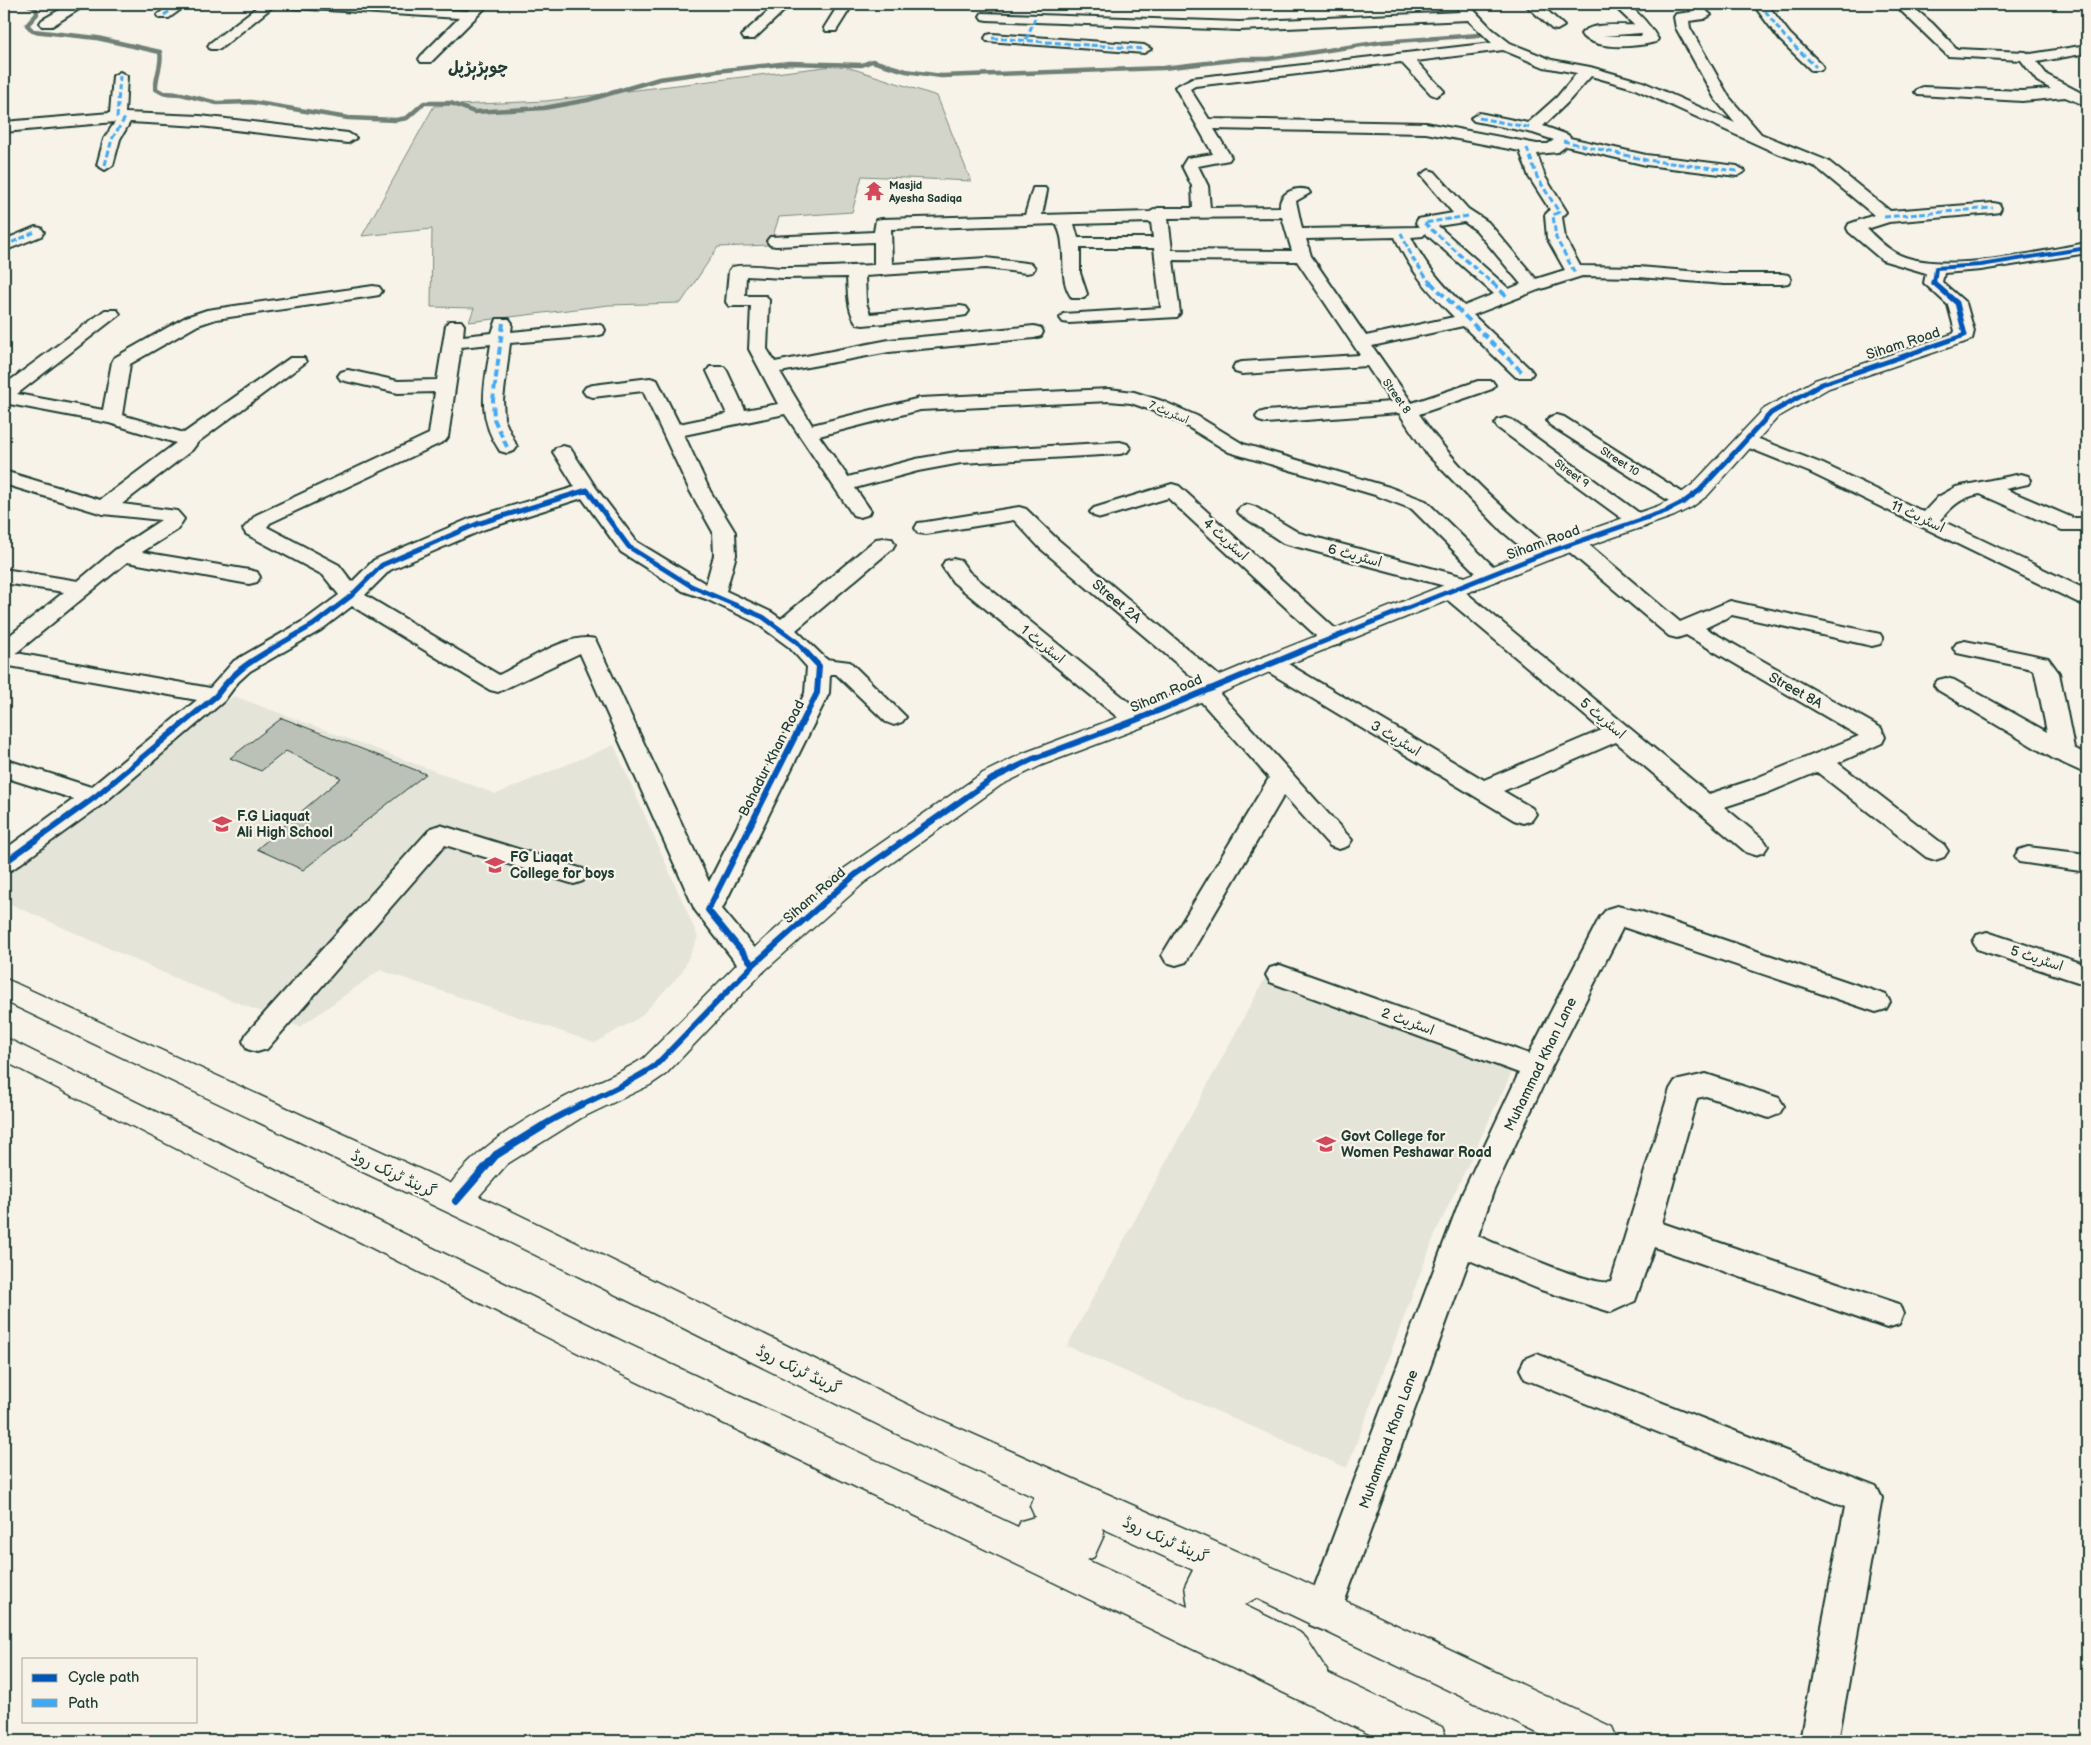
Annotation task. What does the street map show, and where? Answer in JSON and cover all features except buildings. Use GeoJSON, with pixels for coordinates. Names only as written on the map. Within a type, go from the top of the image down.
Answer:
{"type":"FeatureCollection","features":[{"type":"Feature","properties":{"kind":"main road","name":"Siham Road"},"geometry":{"type":"LineString","coordinates":[[456,1202],[496,1155],[570,1109],[639,1077],[655,1066],[753,965],[855,875],[992,779],[1033,759],[1136,720],[1270,662],[1543,554],[1639,522],[1684,502],[1700,490],[1771,412],[1822,384],[1961,337]]}},
{"type":"Feature","properties":{"kind":"main road","name":"گرینڈ ٹرنک روڈ"},"geometry":{"type":"LineString","coordinates":[[4,988],[456,1202],[910,1423],[1287,1593],[1322,1612],[1598,1741]]}},
{"type":"Feature","properties":{"kind":"main road"},"geometry":{"type":"LineString","coordinates":[[4,1048],[616,1355],[1428,1741]]}},
{"type":"Feature","properties":{"kind":"main road"},"geometry":{"type":"LineString","coordinates":[[906,1493],[919,1490],[942,1492],[1064,1548],[1077,1548],[1085,1535],[1081,1520],[926,1448],[917,1440],[910,1423]]}},
{"type":"Feature","properties":{"kind":"main road"},"geometry":{"type":"LineString","coordinates":[[1315,1687],[1292,1652],[1285,1646],[1209,1607],[1205,1602],[1204,1586],[1211,1578],[1217,1576],[1294,1612],[1309,1614],[1322,1612]]}},
{"type":"Feature","properties":{"kind":"street"},"geometry":{"type":"LineString","coordinates":[[47,23],[80,4]]}},
{"type":"Feature","properties":{"kind":"street"},"geometry":{"type":"LineString","coordinates":[[164,15],[181,4]]}},
{"type":"Feature","properties":{"kind":"street"},"geometry":{"type":"LineString","coordinates":[[215,46],[269,4]]}},
{"type":"Feature","properties":{"kind":"street"},"geometry":{"type":"LineString","coordinates":[[293,4],[472,16]]}},
{"type":"Feature","properties":{"kind":"street"},"geometry":{"type":"LineString","coordinates":[[426,60],[482,4]]}},
{"type":"Feature","properties":{"kind":"street"},"geometry":{"type":"LineString","coordinates":[[749,36],[784,4]]}},
{"type":"Feature","properties":{"kind":"street"},"geometry":{"type":"LineString","coordinates":[[831,28],[846,4]]}},
{"type":"Feature","properties":{"kind":"street"},"geometry":{"type":"LineString","coordinates":[[1460,4],[1504,46],[1549,64],[1587,71],[1638,85],[1780,149],[1822,164],[1884,217]]}},
{"type":"Feature","properties":{"kind":"street"},"geometry":{"type":"LineString","coordinates":[[1532,4],[1557,26]]}},
{"type":"Feature","properties":{"kind":"street"},"geometry":{"type":"LineString","coordinates":[[1619,4],[1645,29]]}},
{"type":"Feature","properties":{"kind":"street"},"geometry":{"type":"LineString","coordinates":[[1691,4],[1704,15],[1681,17],[1683,28],[1723,99],[1757,138]]}},
{"type":"Feature","properties":{"kind":"street"},"geometry":{"type":"LineString","coordinates":[[1760,4],[1785,37],[1816,67]]}},
{"type":"Feature","properties":{"kind":"street"},"geometry":{"type":"LineString","coordinates":[[1900,4],[1927,26],[1943,45],[1953,53],[2025,56],[2042,78],[2087,102]]}},
{"type":"Feature","properties":{"kind":"street"},"geometry":{"type":"LineString","coordinates":[[987,16],[1012,10],[1035,18],[1239,26],[1472,16]]}},
{"type":"Feature","properties":{"kind":"street"},"geometry":{"type":"LineString","coordinates":[[1026,40],[1035,18]]}},
{"type":"Feature","properties":{"kind":"street"},"geometry":{"type":"LineString","coordinates":[[992,38],[1144,49]]}},
{"type":"Feature","properties":{"kind":"street"},"geometry":{"type":"LineString","coordinates":[[1202,213],[1200,186],[1190,166],[1193,161],[1223,157],[1182,88],[1192,82],[1504,46]]}},
{"type":"Feature","properties":{"kind":"street"},"geometry":{"type":"LineString","coordinates":[[2027,59],[2087,49]]}},
{"type":"Feature","properties":{"kind":"street"},"geometry":{"type":"LineString","coordinates":[[1404,57],[1436,91]]}},
{"type":"Feature","properties":{"kind":"street"},"geometry":{"type":"LineString","coordinates":[[1532,128],[1562,100],[1587,71]]}},
{"type":"Feature","properties":{"kind":"street"},"geometry":{"type":"LineString","coordinates":[[105,165],[112,139],[121,118],[120,76]]}},
{"type":"Feature","properties":{"kind":"street"},"geometry":{"type":"LineString","coordinates":[[1923,92],[2022,96],[2066,92]]}},
{"type":"Feature","properties":{"kind":"street"},"geometry":{"type":"LineString","coordinates":[[4,127],[121,118],[202,121],[348,138]]}},
{"type":"Feature","properties":{"kind":"street"},"geometry":{"type":"LineString","coordinates":[[1479,118],[1532,128],[1562,138],[1563,141],[1646,160],[1737,171]]}},
{"type":"Feature","properties":{"kind":"street"},"geometry":{"type":"LineString","coordinates":[[1203,124],[1426,128],[1527,148],[1552,149],[1563,141]]}},
{"type":"Feature","properties":{"kind":"street"},"geometry":{"type":"LineString","coordinates":[[1527,148],[1538,177],[1559,212],[1553,215],[1556,238],[1575,273]]}},
{"type":"Feature","properties":{"kind":"street"},"geometry":{"type":"LineString","coordinates":[[1430,175],[1462,212],[1482,226],[1532,286]]}},
{"type":"Feature","properties":{"kind":"street"},"geometry":{"type":"LineString","coordinates":[[1032,220],[1040,191]]}},
{"type":"Feature","properties":{"kind":"street"},"geometry":{"type":"LineString","coordinates":[[1069,318],[1171,313],[1158,213],[1289,212],[1288,199],[1302,193]]}},
{"type":"Feature","properties":{"kind":"street"},"geometry":{"type":"LineString","coordinates":[[1936,270],[1888,256],[1855,228],[1884,217],[1992,208]]}},
{"type":"Feature","properties":{"kind":"street","name":"Street 8"},"geometry":{"type":"LineString","coordinates":[[1289,212],[1302,256],[1433,449],[1510,526],[1543,554]]}},
{"type":"Feature","properties":{"kind":"street"},"geometry":{"type":"LineString","coordinates":[[1468,216],[1424,223],[1475,266],[1506,296]]}},
{"type":"Feature","properties":{"kind":"street"},"geometry":{"type":"LineString","coordinates":[[884,270],[882,224],[1159,217]]}},
{"type":"Feature","properties":{"kind":"street"},"geometry":{"type":"LineString","coordinates":[[1064,219],[1071,243],[1071,273],[1078,294]]}},
{"type":"Feature","properties":{"kind":"street"},"geometry":{"type":"LineString","coordinates":[[1295,234],[1432,231]]}},
{"type":"Feature","properties":{"kind":"street"},"geometry":{"type":"LineString","coordinates":[[4,246],[35,232]]}},
{"type":"Feature","properties":{"kind":"street"},"geometry":{"type":"LineString","coordinates":[[1401,233],[1412,259],[1423,274],[1523,372]]}},
{"type":"Feature","properties":{"kind":"street"},"geometry":{"type":"LineString","coordinates":[[776,241],[883,237]]}},
{"type":"Feature","properties":{"kind":"street"},"geometry":{"type":"LineString","coordinates":[[1071,243],[1302,256]]}},
{"type":"Feature","properties":{"kind":"street"},"geometry":{"type":"LineString","coordinates":[[1961,337],[1965,335],[1964,324],[1958,313],[1957,302],[1933,283],[1936,268],[1981,264],[2087,248]]}},
{"type":"Feature","properties":{"kind":"street"},"geometry":{"type":"LineString","coordinates":[[860,511],[806,433],[768,369],[758,349],[760,300],[734,302],[738,271],[756,270],[783,273],[856,271],[986,263],[1026,268]]}},
{"type":"Feature","properties":{"kind":"street"},"geometry":{"type":"LineString","coordinates":[[1361,343],[1465,316],[1506,296],[1575,273],[1610,270],[1724,279],[1782,279]]}},
{"type":"Feature","properties":{"kind":"street"},"geometry":{"type":"LineString","coordinates":[[856,271],[857,304],[862,320],[960,311]]}},
{"type":"Feature","properties":{"kind":"street"},"geometry":{"type":"LineString","coordinates":[[112,418],[122,362],[127,356],[192,321],[212,314],[373,291]]}},
{"type":"Feature","properties":{"kind":"street"},"geometry":{"type":"LineString","coordinates":[[4,395],[111,314]]}},
{"type":"Feature","properties":{"kind":"street"},"geometry":{"type":"LineString","coordinates":[[919,314],[925,341]]}},
{"type":"Feature","properties":{"kind":"street"},"geometry":{"type":"LineString","coordinates":[[502,330],[493,400],[494,419],[507,447]]}},
{"type":"Feature","properties":{"kind":"street"},"geometry":{"type":"LineString","coordinates":[[596,330],[502,330],[453,334],[438,437],[263,519],[256,524],[254,529],[331,570],[351,596],[498,685],[580,644],[586,644],[590,647],[601,678],[708,910],[753,965]]}},
{"type":"Feature","properties":{"kind":"street"},"geometry":{"type":"LineString","coordinates":[[768,369],[925,341],[1034,332]]}},
{"type":"Feature","properties":{"kind":"street"},"geometry":{"type":"LineString","coordinates":[[1242,368],[1371,360]]}},
{"type":"Feature","properties":{"kind":"street"},"geometry":{"type":"LineString","coordinates":[[103,508],[184,446],[187,440],[297,362]]}},
{"type":"Feature","properties":{"kind":"street"},"geometry":{"type":"LineString","coordinates":[[717,371],[738,416]]}},
{"type":"Feature","properties":{"kind":"street"},"geometry":{"type":"LineString","coordinates":[[348,376],[398,387],[446,386]]}},
{"type":"Feature","properties":{"kind":"street"},"geometry":{"type":"LineString","coordinates":[[593,391],[650,384],[700,491],[724,532],[725,555],[714,594]]}},
{"type":"Feature","properties":{"kind":"street"},"geometry":{"type":"LineString","coordinates":[[1266,417],[1407,409],[1485,385]]}},
{"type":"Feature","properties":{"kind":"street"},"geometry":{"type":"LineString","coordinates":[[4,395],[112,418],[187,440]]}},
{"type":"Feature","properties":{"kind":"street","name":"اسٹریٹ 7"},"geometry":{"type":"LineString","coordinates":[[806,433],[897,408],[920,404],[1109,395],[1134,398],[1190,420],[1236,448],[1382,490],[1419,505],[1491,575]]}},
{"type":"Feature","properties":{"kind":"street"},"geometry":{"type":"LineString","coordinates":[[671,432],[738,416],[790,407]]}},
{"type":"Feature","properties":{"kind":"street","name":"Street 10"},"geometry":{"type":"LineString","coordinates":[[1557,420],[1684,502]]}},
{"type":"Feature","properties":{"kind":"street","name":"Street 9"},"geometry":{"type":"LineString","coordinates":[[1505,424],[1639,522]]}},
{"type":"Feature","properties":{"kind":"street","name":"اسٹریٹ 11"},"geometry":{"type":"LineString","coordinates":[[1746,440],[1816,468],[2087,598]]}},
{"type":"Feature","properties":{"kind":"street"},"geometry":{"type":"LineString","coordinates":[[842,486],[916,465],[953,458],[1120,448]]}},
{"type":"Feature","properties":{"kind":"street"},"geometry":{"type":"LineString","coordinates":[[563,452],[587,490],[629,547],[691,586],[714,594],[763,617],[797,642],[819,666],[842,667],[894,717]]}},
{"type":"Feature","properties":{"kind":"street"},"geometry":{"type":"LineString","coordinates":[[4,477],[103,508],[173,516],[169,525],[124,555],[4,651]]}},
{"type":"Feature","properties":{"kind":"street"},"geometry":{"type":"LineString","coordinates":[[1928,521],[1945,501],[1963,491],[2022,480]]}},
{"type":"Feature","properties":{"kind":"street"},"geometry":{"type":"LineString","coordinates":[[1984,488],[2070,525],[2087,524]]}},
{"type":"Feature","properties":{"kind":"street"},"geometry":{"type":"LineString","coordinates":[[4,863],[95,797],[216,696],[230,677],[242,666],[314,625],[351,596],[382,565],[477,524],[587,490]]}},
{"type":"Feature","properties":{"kind":"street","name":"اسٹریٹ 4"},"geometry":{"type":"LineString","coordinates":[[1101,512],[1172,490],[1333,638]]}},
{"type":"Feature","properties":{"kind":"street","name":"اسٹریٹ 6"},"geometry":{"type":"LineString","coordinates":[[1248,511],[1291,538],[1460,588]]}},
{"type":"Feature","properties":{"kind":"street"},"geometry":{"type":"LineString","coordinates":[[926,528],[1020,514]]}},
{"type":"Feature","properties":{"kind":"street","name":"Street 2A"},"geometry":{"type":"LineString","coordinates":[[1020,514],[1048,543],[1210,689]]}},
{"type":"Feature","properties":{"kind":"street"},"geometry":{"type":"LineString","coordinates":[[782,630],[884,544]]}},
{"type":"Feature","properties":{"kind":"street","name":"Street 8A"},"geometry":{"type":"LineString","coordinates":[[1574,544],[1676,631],[1688,627],[1872,733],[1873,737],[1868,741],[1819,762],[1758,787],[1705,804]]}},
{"type":"Feature","properties":{"kind":"street"},"geometry":{"type":"LineString","coordinates":[[124,555],[249,577]]}},
{"type":"Feature","properties":{"kind":"street","name":"اسٹریٹ 1"},"geometry":{"type":"LineString","coordinates":[[952,566],[961,577],[1136,720]]}},
{"type":"Feature","properties":{"kind":"street"},"geometry":{"type":"LineString","coordinates":[[4,576],[82,588]]}},
{"type":"Feature","properties":{"kind":"street","name":"اسٹریٹ 5"},"geometry":{"type":"LineString","coordinates":[[1460,588],[1619,732],[1755,846]]}},
{"type":"Feature","properties":{"kind":"street"},"geometry":{"type":"LineString","coordinates":[[1688,627],[1730,608],[1872,639]]}},
{"type":"Feature","properties":{"kind":"street"},"geometry":{"type":"LineString","coordinates":[[1965,648],[2040,663],[2044,667],[2063,753]]}},
{"type":"Feature","properties":{"kind":"street"},"geometry":{"type":"LineString","coordinates":[[4,658],[216,696]]}},
{"type":"Feature","properties":{"kind":"street","name":"اسٹریٹ 3"},"geometry":{"type":"LineString","coordinates":[[1270,662],[1523,814]]}},
{"type":"Feature","properties":{"kind":"street","name":"Bahadur Khan Road"},"geometry":{"type":"LineString","coordinates":[[708,910],[817,693],[819,666]]}},
{"type":"Feature","properties":{"kind":"street"},"geometry":{"type":"LineString","coordinates":[[1946,685],[2087,766]]}},
{"type":"Feature","properties":{"kind":"street"},"geometry":{"type":"LineString","coordinates":[[1210,689],[1282,777],[1339,840]]}},
{"type":"Feature","properties":{"kind":"street"},"geometry":{"type":"LineString","coordinates":[[1483,790],[1619,732]]}},
{"type":"Feature","properties":{"kind":"street"},"geometry":{"type":"LineString","coordinates":[[1819,762],[1935,850]]}},
{"type":"Feature","properties":{"kind":"street"},"geometry":{"type":"LineString","coordinates":[[4,768],[95,797]]}},
{"type":"Feature","properties":{"kind":"street"},"geometry":{"type":"LineString","coordinates":[[1176,955],[1282,777]]}},
{"type":"Feature","properties":{"kind":"street"},"geometry":{"type":"LineString","coordinates":[[257,1041],[440,834],[574,875]]}},
{"type":"Feature","properties":{"kind":"street"},"geometry":{"type":"LineString","coordinates":[[2028,856],[2087,863]]}},
{"type":"Feature","properties":{"kind":"street","name":"Muhammad Khan Lane"},"geometry":{"type":"LineString","coordinates":[[1322,1612],[1478,1192],[1536,1068],[1610,924],[1617,916],[1632,919],[1876,1002]]}},
{"type":"Feature","properties":{"kind":"street","name":"اسٹریٹ 5"},"geometry":{"type":"LineString","coordinates":[[1987,942],[2087,975]]}},
{"type":"Feature","properties":{"kind":"street","name":"اسٹریٹ 2"},"geometry":{"type":"LineString","coordinates":[[1280,975],[1536,1068]]}},
{"type":"Feature","properties":{"kind":"street"},"geometry":{"type":"LineString","coordinates":[[1460,1242],[1522,1270],[1580,1291],[1611,1298],[1624,1291],[1644,1230],[1685,1089],[1706,1085],[1770,1106]]}},
{"type":"Feature","properties":{"kind":"street"},"geometry":{"type":"LineString","coordinates":[[1644,1230],[1886,1314]]}},
{"type":"Feature","properties":{"kind":"street"},"geometry":{"type":"LineString","coordinates":[[1537,1369],[1864,1498],[1819,1740]]}},
{"type":"Feature","properties":{"kind":"shaded area"},"geometry":{"type":"Polygon","coordinates":[[[841,65],[937,96],[971,181],[862,176],[852,212],[779,217],[770,245],[718,247],[681,303],[609,305],[469,322],[474,308],[431,307],[432,229],[362,236],[434,106],[546,101],[841,65]]]}},
{"type":"Feature","properties":{"kind":"shaded area"},"geometry":{"type":"Polygon","coordinates":[[[234,696],[496,794],[614,745],[698,937],[682,972],[640,1017],[595,1043],[380,970],[300,1027],[184,982],[4,901],[4,878],[234,696]]]}},
{"type":"Feature","properties":{"kind":"shaded area","name":"Govt College for Women Peshawar Road"},"geometry":{"type":"Polygon","coordinates":[[[1271,967],[1519,1057],[1436,1232],[1347,1468],[1067,1346],[1271,967]]]}},
{"type":"Feature","properties":{"kind":"waterway"},"geometry":{"type":"LineString","coordinates":[[26,4],[36,8],[37,14],[27,25],[33,31],[97,38],[160,52],[161,57],[156,89],[163,93],[181,94],[217,103],[251,102],[348,118],[396,120],[407,118],[424,103],[451,103],[474,112],[544,108],[588,100],[659,79],[789,63],[862,65],[872,61],[906,71],[941,76],[1163,68],[1242,59],[1268,59],[1382,42],[1479,35]]}},
{"type":"Feature","properties":{"kind":"marked path"},"geometry":{"type":"LineString","coordinates":[[164,15],[181,4]]}},
{"type":"Feature","properties":{"kind":"marked path"},"geometry":{"type":"LineString","coordinates":[[1760,4],[1785,37],[1816,67]]}},
{"type":"Feature","properties":{"kind":"marked path"},"geometry":{"type":"LineString","coordinates":[[1026,40],[1035,18]]}},
{"type":"Feature","properties":{"kind":"marked path"},"geometry":{"type":"LineString","coordinates":[[992,38],[1144,49]]}},
{"type":"Feature","properties":{"kind":"marked path"},"geometry":{"type":"LineString","coordinates":[[117,118],[120,76]]}},
{"type":"Feature","properties":{"kind":"marked path"},"geometry":{"type":"LineString","coordinates":[[105,165],[112,139],[125,118]]}},
{"type":"Feature","properties":{"kind":"marked path"},"geometry":{"type":"LineString","coordinates":[[1479,118],[1532,128]]}},
{"type":"Feature","properties":{"kind":"marked path"},"geometry":{"type":"LineString","coordinates":[[1563,141],[1646,160],[1737,171]]}},
{"type":"Feature","properties":{"kind":"marked path"},"geometry":{"type":"LineString","coordinates":[[1527,148],[1537,177],[1559,212],[1553,215],[1556,238],[1575,273]]}},
{"type":"Feature","properties":{"kind":"marked path"},"geometry":{"type":"LineString","coordinates":[[1884,217],[1993,208]]}},
{"type":"Feature","properties":{"kind":"marked path"},"geometry":{"type":"LineString","coordinates":[[1468,216],[1424,223],[1475,266],[1506,296]]}},
{"type":"Feature","properties":{"kind":"marked path"},"geometry":{"type":"LineString","coordinates":[[4,246],[35,232]]}},
{"type":"Feature","properties":{"kind":"marked path"},"geometry":{"type":"LineString","coordinates":[[1401,233],[1413,259],[1432,285],[1523,373]]}},
{"type":"Feature","properties":{"kind":"marked path"},"geometry":{"type":"LineString","coordinates":[[503,323],[493,400],[494,419],[507,447]]}},
{"type":"Feature","properties":{"kind":"cycle path"},"geometry":{"type":"LineString","coordinates":[[456,1201],[496,1155],[570,1109],[639,1077],[655,1066],[753,965],[855,875],[992,779],[1033,759],[1136,720],[1270,663],[1543,554],[1645,520],[1666,511],[1684,502],[1700,490],[1771,413],[1822,384],[1965,335],[1957,303],[1933,283],[1936,268],[1981,265],[2087,248]]}},
{"type":"Feature","properties":{"kind":"cycle path"},"geometry":{"type":"LineString","coordinates":[[4,863],[95,797],[216,696],[230,677],[242,666],[313,625],[351,596],[382,565],[477,524],[587,490],[629,547],[691,586],[714,594],[763,617],[797,642],[819,666],[817,693],[708,910],[753,965]]}},
{"type":"Feature","properties":{"kind":"place","name":"Masjid Ayesha Sadiqa"},"geometry":{"type":"Point","coordinates":[874,191]}},
{"type":"Feature","properties":{"kind":"place","name":"F.G Liaquat Ali High School"},"geometry":{"type":"Point","coordinates":[222,824]}},
{"type":"Feature","properties":{"kind":"place","name":"FG Liaqat College for boys"},"geometry":{"type":"Point","coordinates":[495,865]}},
{"type":"Feature","properties":{"kind":"place","name":"Govt College for Women Peshawar Road"},"geometry":{"type":"Point","coordinates":[1326,1144]}},
{"type":"Feature","properties":{"kind":"district","name":"چوہڑہڑپل"},"geometry":{"type":"Point","coordinates":[478,67]}}]}
